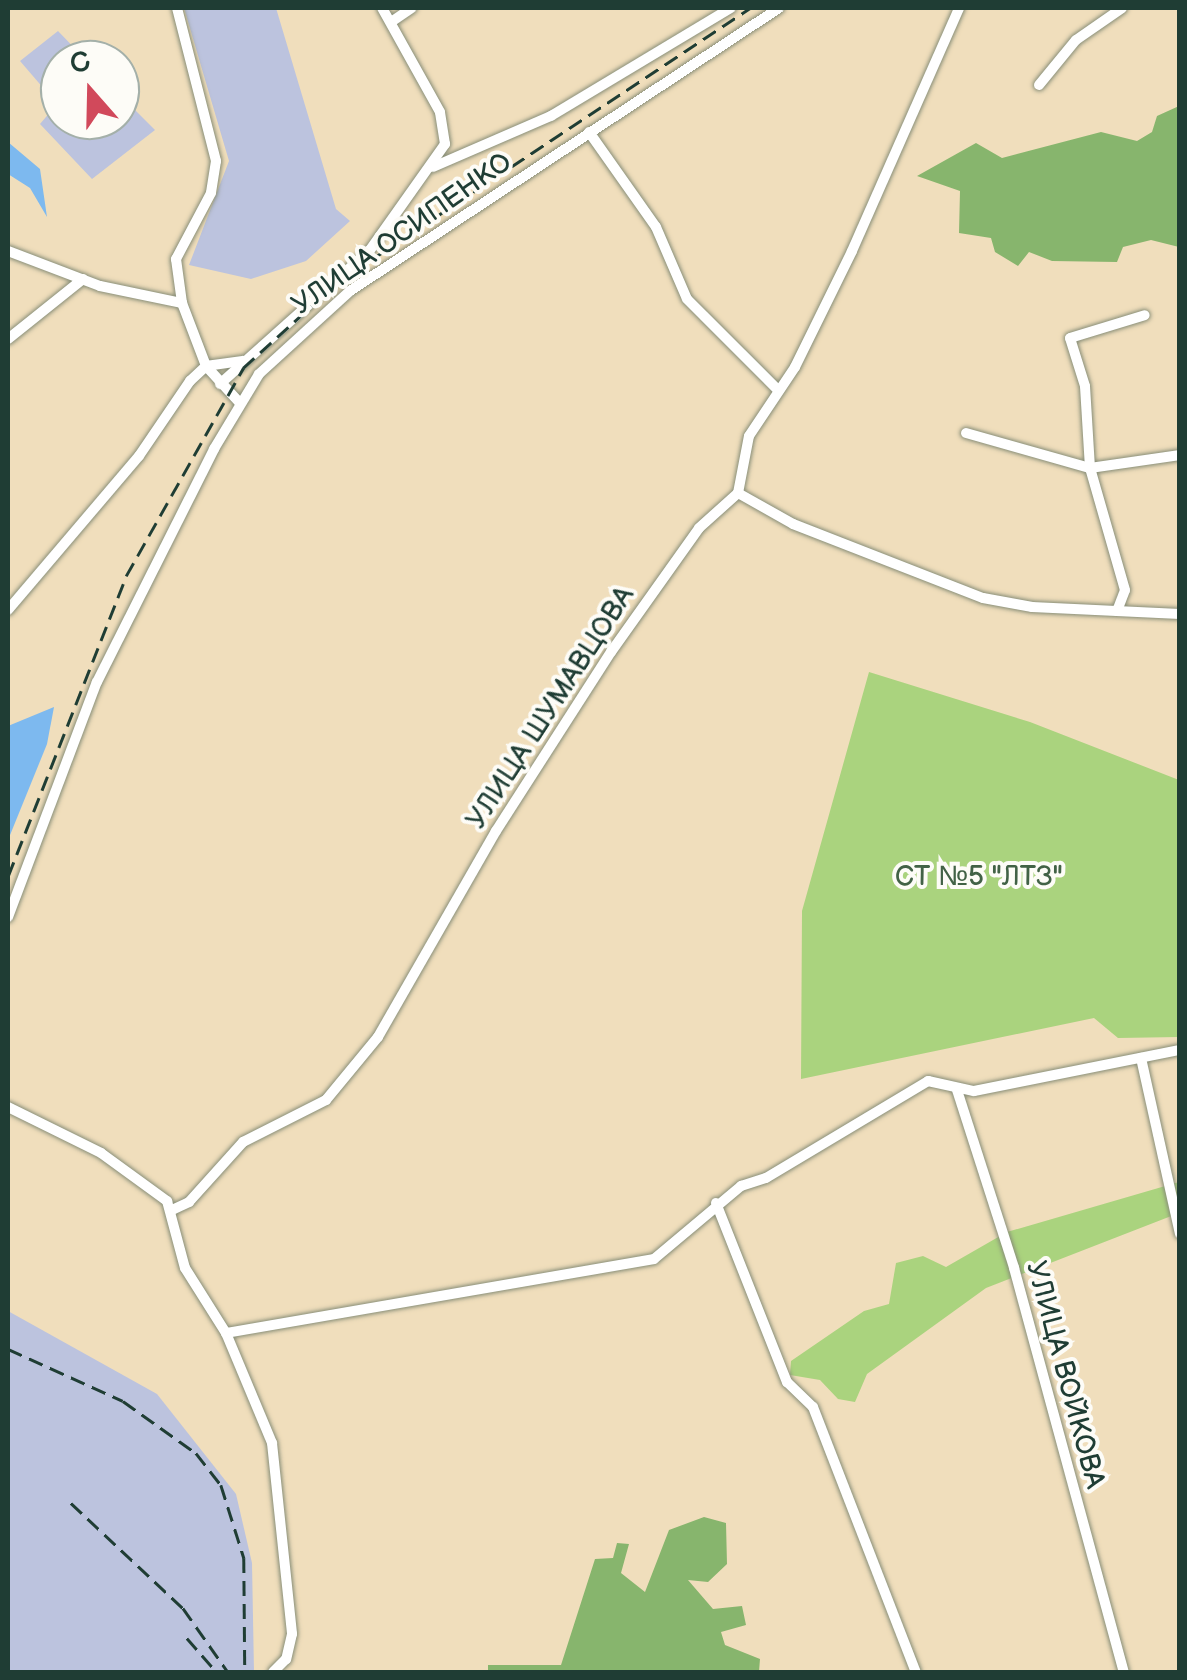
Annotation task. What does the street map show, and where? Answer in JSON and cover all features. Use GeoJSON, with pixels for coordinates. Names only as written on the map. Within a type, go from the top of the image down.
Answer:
{"type":"FeatureCollection","features":[{"type":"Feature","properties":{"kind":"street"},"geometry":{"type":"LineString","coordinates":[[177,8],[216,161],[211,193],[176,259],[182,303],[206,366],[239,402]]}},
{"type":"Feature","properties":{"kind":"street"},"geometry":{"type":"LineString","coordinates":[[382,8],[446,126],[433,168]]}},
{"type":"Feature","properties":{"kind":"street"},"geometry":{"type":"LineString","coordinates":[[390,22],[412,8]]}},
{"type":"Feature","properties":{"kind":"street"},"geometry":{"type":"LineString","coordinates":[[220,384],[370,250],[405,194],[433,168],[551,116],[731,8]]}},
{"type":"Feature","properties":{"kind":"street","name":"УЛИЦА ОСИПЕНКО"},"geometry":{"type":"LineString","coordinates":[[8,917],[97,682],[239,402],[281,350],[350,292],[779,8]]}},
{"type":"Feature","properties":{"kind":"street"},"geometry":{"type":"LineString","coordinates":[[959,8],[795,367],[776,388],[749,436],[738,493],[794,524],[983,598],[1178,614]]}},
{"type":"Feature","properties":{"kind":"street"},"geometry":{"type":"LineString","coordinates":[[1039,85],[1076,40],[1122,8]]}},
{"type":"Feature","properties":{"kind":"street"},"geometry":{"type":"LineString","coordinates":[[589,132],[656,226],[687,299],[776,388]]}},
{"type":"Feature","properties":{"kind":"street"},"geometry":{"type":"LineString","coordinates":[[8,252],[83,279],[182,303]]}},
{"type":"Feature","properties":{"kind":"street"},"geometry":{"type":"LineString","coordinates":[[8,340],[83,279]]}},
{"type":"Feature","properties":{"kind":"street"},"geometry":{"type":"LineString","coordinates":[[1117,611],[1125,590],[1090,468],[1085,386],[1070,338],[1145,315]]}},
{"type":"Feature","properties":{"kind":"street"},"geometry":{"type":"LineString","coordinates":[[8,610],[139,456],[206,366],[244,360]]}},
{"type":"Feature","properties":{"kind":"street"},"geometry":{"type":"LineString","coordinates":[[966,433],[1090,468],[1180,455]]}},
{"type":"Feature","properties":{"kind":"street","name":"УЛИЦА ШУМАВЦОВА"},"geometry":{"type":"LineString","coordinates":[[172,1210],[189,1202],[243,1142],[326,1100],[378,1036],[496,831],[611,652],[700,528],[738,493]]}},
{"type":"Feature","properties":{"kind":"street"},"geometry":{"type":"LineString","coordinates":[[226,1333],[654,1259],[716,1202],[928,1081],[957,1090],[1124,1056],[1141,1058],[1180,1050]]}},
{"type":"Feature","properties":{"kind":"street"},"geometry":{"type":"LineString","coordinates":[[1141,1058],[1180,1234]]}},
{"type":"Feature","properties":{"kind":"street","name":"УЛИЦА ВОЙКОВА"},"geometry":{"type":"LineString","coordinates":[[957,1090],[1014,1268],[1124,1672]]}},
{"type":"Feature","properties":{"kind":"street"},"geometry":{"type":"LineString","coordinates":[[8,1106],[101,1153],[160,1192],[172,1210],[184,1268],[226,1333],[272,1444],[292,1634],[286,1659],[272,1672]]}},
{"type":"Feature","properties":{"kind":"street"},"geometry":{"type":"LineString","coordinates":[[716,1202],[787,1382],[812,1406],[916,1672]]}},
{"type":"Feature","properties":{"kind":"shaded area"},"geometry":{"type":"Polygon","coordinates":[[[184,8],[276,8],[336,209],[350,221],[306,261],[251,279],[189,265],[229,161],[184,8]]]}},
{"type":"Feature","properties":{"kind":"shaded area"},"geometry":{"type":"Polygon","coordinates":[[[58,31],[67,40],[47,40],[58,31]]]}},
{"type":"Feature","properties":{"kind":"shaded area"},"geometry":{"type":"Polygon","coordinates":[[[40,45],[40,84],[20,61],[40,45]]]}},
{"type":"Feature","properties":{"kind":"shaded area"},"geometry":{"type":"Polygon","coordinates":[[[140,115],[155,130],[92,179],[55,140],[140,140],[140,115]]]}},
{"type":"Feature","properties":{"kind":"shaded area"},"geometry":{"type":"Polygon","coordinates":[[[8,1311],[157,1394],[236,1494],[252,1563],[254,1672],[8,1672],[8,1311]]]}},
{"type":"Feature","properties":{"kind":"green space"},"geometry":{"type":"Polygon","coordinates":[[[1179,106],[1179,247],[1151,240],[1123,247],[1117,262],[1052,261],[1029,252],[1018,266],[995,252],[991,238],[959,233],[960,191],[917,176],[976,143],[1002,158],[1101,132],[1137,141],[1152,132],[1157,116],[1179,106]]]}},
{"type":"Feature","properties":{"kind":"green space","name":"СТ №5 \"ЛТЗ\""},"geometry":{"type":"Polygon","coordinates":[[[869,672],[1030,722],[1179,780],[1179,1037],[1118,1038],[1094,1018],[801,1079],[802,911],[869,672]]]}},
{"type":"Feature","properties":{"kind":"green space"},"geometry":{"type":"Polygon","coordinates":[[[1179,1182],[1179,1213],[986,1288],[867,1374],[855,1402],[838,1399],[820,1380],[790,1375],[791,1361],[864,1311],[889,1304],[896,1263],[923,1256],[946,1267],[1007,1232],[1179,1182]]]}},
{"type":"Feature","properties":{"kind":"green space"},"geometry":{"type":"Polygon","coordinates":[[[704,1517],[726,1523],[727,1564],[708,1582],[688,1580],[713,1609],[742,1606],[746,1625],[721,1632],[725,1645],[760,1659],[759,1672],[488,1672],[488,1665],[561,1665],[595,1559],[613,1558],[617,1543],[629,1544],[621,1573],[645,1592],[669,1530],[704,1517]]]}},
{"type":"Feature","properties":{"kind":"water"},"geometry":{"type":"Polygon","coordinates":[[[8,142],[40,169],[47,217],[30,188],[8,174],[8,142]]]}},
{"type":"Feature","properties":{"kind":"water"},"geometry":{"type":"Polygon","coordinates":[[[54,707],[47,744],[8,840],[8,726],[54,707]]]}},
{"type":"Feature","properties":{"kind":"railway"},"geometry":{"type":"LineString","coordinates":[[8,876],[126,576],[243,368],[339,281],[750,8]]}},
{"type":"Feature","properties":{"kind":"railway"},"geometry":{"type":"LineString","coordinates":[[8,1349],[123,1401],[196,1453],[221,1485],[244,1558],[245,1672]]}},
{"type":"Feature","properties":{"kind":"railway"},"geometry":{"type":"LineString","coordinates":[[71,1503],[183,1608],[228,1672]]}},
{"type":"Feature","properties":{"kind":"railway"},"geometry":{"type":"LineString","coordinates":[[187,1638],[213,1668]]}}]}
